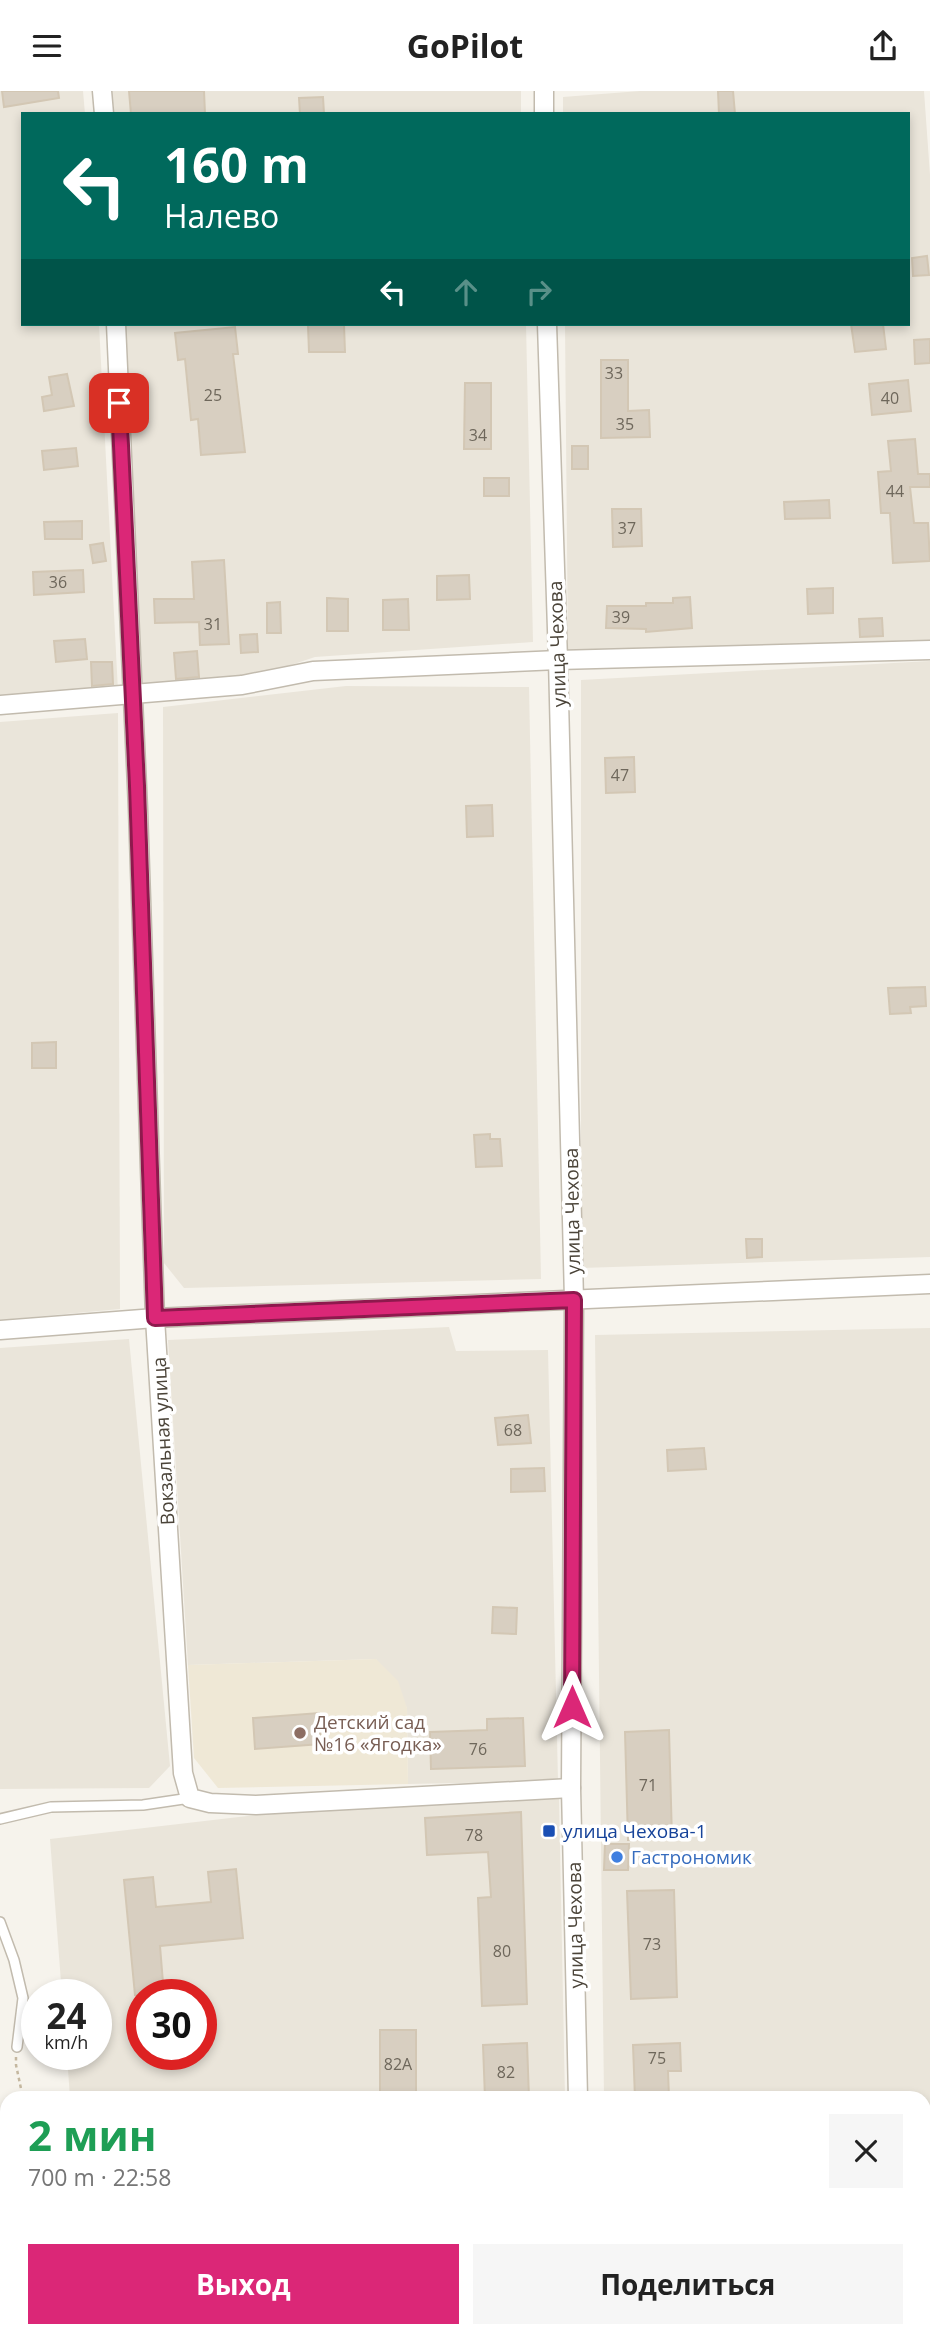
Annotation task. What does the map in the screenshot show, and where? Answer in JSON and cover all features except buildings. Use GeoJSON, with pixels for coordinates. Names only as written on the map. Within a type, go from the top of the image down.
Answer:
{"type":"FeatureCollection","features":[{"type":"Feature","properties":{"kind":"street"},"geometry":{"type":"LineString","coordinates":[[103,91],[104,112]]}},
{"type":"Feature","properties":{"kind":"street"},"geometry":{"type":"LineString","coordinates":[[544,91],[544,112]]}},
{"type":"Feature","properties":{"kind":"street","name":"Вокзальная улица"},"geometry":{"type":"LineString","coordinates":[[116,326],[155,1318],[183,1773],[190,1798]]}},
{"type":"Feature","properties":{"kind":"street","name":"улица Чехова"},"geometry":{"type":"LineString","coordinates":[[547,326],[574,1300],[571,1788],[578,2091]]}},
{"type":"Feature","properties":{"kind":"street"},"geometry":{"type":"LineString","coordinates":[[0,705],[242,685],[313,671],[558,660],[930,650]]}},
{"type":"Feature","properties":{"kind":"street"},"geometry":{"type":"LineString","coordinates":[[0,1330],[155,1318],[930,1284]]}},
{"type":"Feature","properties":{"kind":"street"},"geometry":{"type":"LineString","coordinates":[[190,1798],[210,1803],[256,1805],[571,1788]]}},
{"type":"Feature","properties":{"kind":"lane"},"geometry":{"type":"LineString","coordinates":[[0,1819],[51,1807],[143,1805],[190,1798]]}},
{"type":"Feature","properties":{"kind":"lane"},"geometry":{"type":"LineString","coordinates":[[0,1922],[14,1960],[23,1998],[17,2047]]}},
{"type":"Feature","properties":{"kind":"path"},"geometry":{"type":"LineString","coordinates":[[17,2047],[16,2065],[22,2091]]}},
{"type":"Feature","properties":{"kind":"shaded area"},"geometry":{"type":"Polygon","coordinates":[[[0,91],[83,91],[85,112],[21,112],[21,326],[99,326],[118,691],[0,696],[0,91]]]}},
{"type":"Feature","properties":{"kind":"shaded area"},"geometry":{"type":"Polygon","coordinates":[[[111,91],[521,91],[521,112],[113,112],[111,91]]]}},
{"type":"Feature","properties":{"kind":"shaded area"},"geometry":{"type":"Polygon","coordinates":[[[640,91],[924,91],[930,175],[930,647],[568,655],[565,326],[910,326],[910,112],[563,112],[563,97],[640,91]]]}},
{"type":"Feature","properties":{"kind":"shaded area"},"geometry":{"type":"Polygon","coordinates":[[[124,326],[526,326],[533,642],[315,657],[243,681],[143,690],[124,326]]]}},
{"type":"Feature","properties":{"kind":"shaded area"},"geometry":{"type":"Polygon","coordinates":[[[930,661],[930,1257],[581,1268],[581,680],[930,661]]]}},
{"type":"Feature","properties":{"kind":"shaded area"},"geometry":{"type":"Polygon","coordinates":[[[346,686],[529,687],[541,1279],[184,1288],[164,1263],[163,707],[346,686]]]}},
{"type":"Feature","properties":{"kind":"shaded area"},"geometry":{"type":"Polygon","coordinates":[[[118,713],[120,1309],[0,1320],[0,722],[118,713]]]}},
{"type":"Feature","properties":{"kind":"shaded area"},"geometry":{"type":"Polygon","coordinates":[[[449,1327],[456,1351],[548,1350],[558,1781],[408,1784],[407,1708],[376,1659],[188,1665],[168,1340],[449,1327]]]}},
{"type":"Feature","properties":{"kind":"shaded area"},"geometry":{"type":"Polygon","coordinates":[[[930,1328],[930,2091],[604,2091],[595,1335],[930,1328]]]}},
{"type":"Feature","properties":{"kind":"shaded area"},"geometry":{"type":"Polygon","coordinates":[[[129,1339],[170,1766],[149,1788],[0,1789],[0,1348],[129,1339]]]}},
{"type":"Feature","properties":{"kind":"shaded area","name":"Детский сад №16 «Ягодка»"},"geometry":{"type":"Polygon","coordinates":[[[376,1659],[398,1681],[407,1708],[408,1784],[218,1788],[194,1758],[188,1665],[376,1659]]]}},
{"type":"Feature","properties":{"kind":"shaded area"},"geometry":{"type":"Polygon","coordinates":[[[559,1798],[565,2091],[70,2091],[68,2070],[112,2070],[112,1979],[61,1979],[50,1839],[298,1810],[559,1798]]]}},
{"type":"Feature","properties":{"kind":"place","name":"Детский сад №16 «Ягодка»"},"geometry":{"type":"Point","coordinates":[300,1733]}},
{"type":"Feature","properties":{"kind":"place","name":"улица Чехова-1"},"geometry":{"type":"Point","coordinates":[549,1831]}},
{"type":"Feature","properties":{"kind":"place","name":"Гастрономик"},"geometry":{"type":"Point","coordinates":[617,1857]}},
{"type":"Feature","properties":{"kind":"route"},"geometry":{"type":"LineString","coordinates":[[119,403],[137,786],[155,1318],[574,1300],[572,1707]]}}]}
